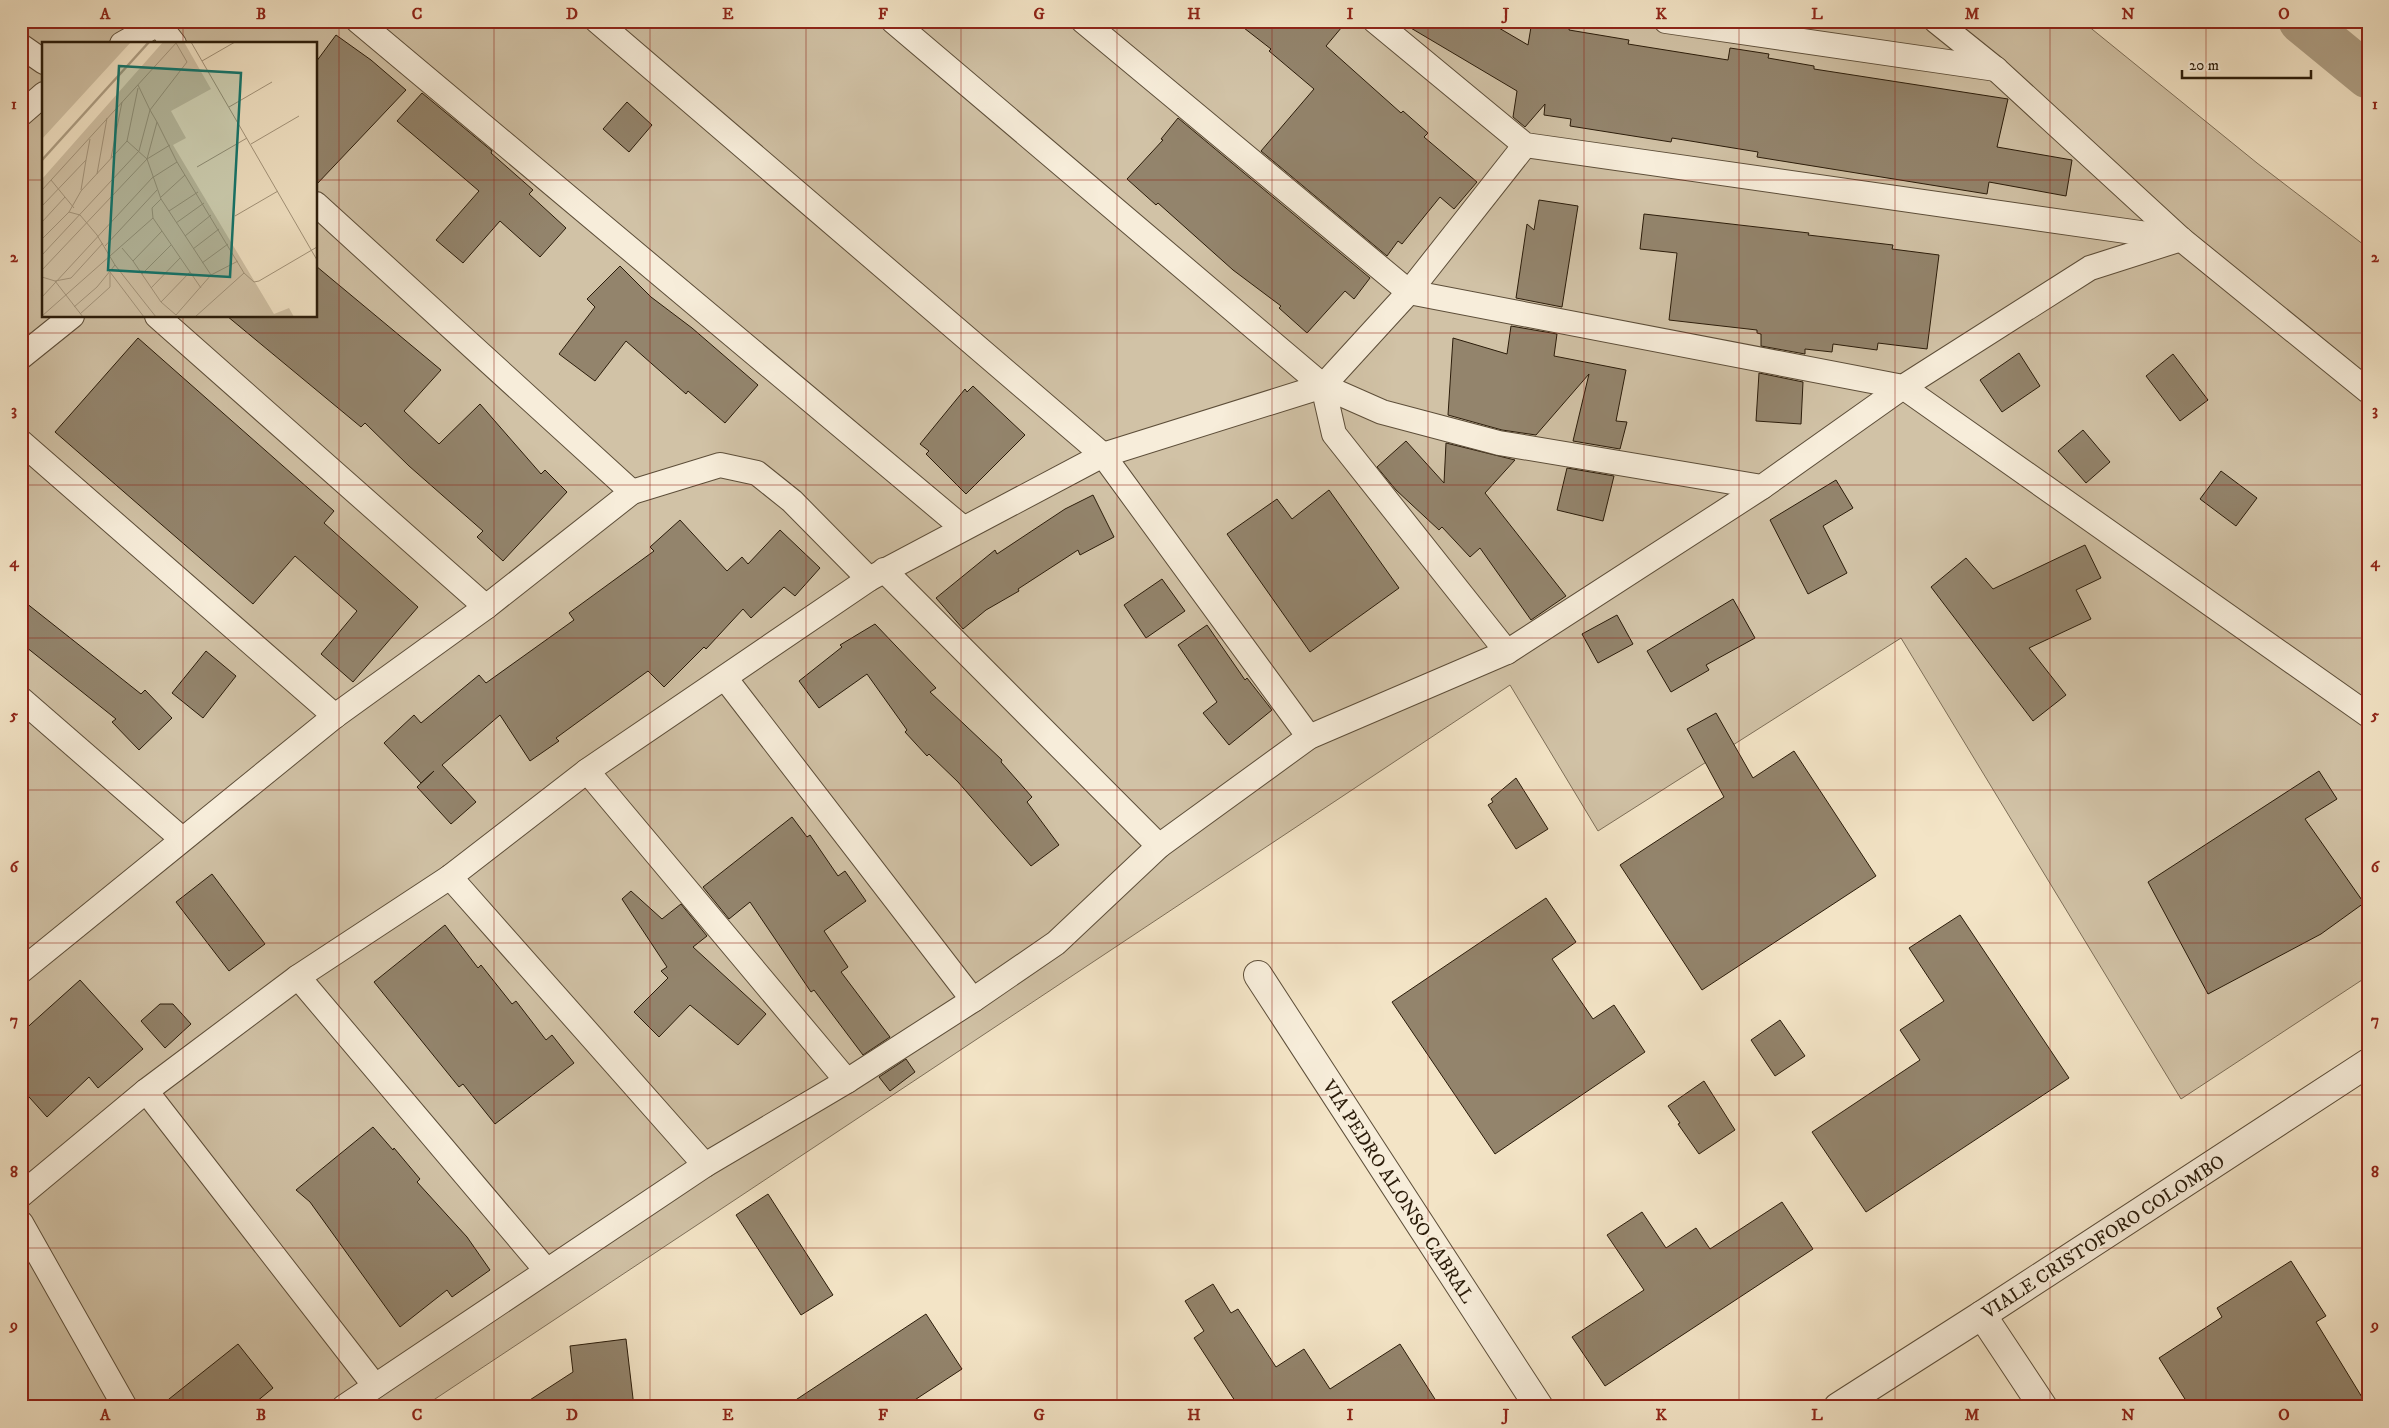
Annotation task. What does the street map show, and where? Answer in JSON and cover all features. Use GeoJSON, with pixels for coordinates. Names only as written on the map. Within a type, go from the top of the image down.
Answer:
{"type":"FeatureCollection","features":[{"type":"Feature","properties":{"kind":"street","name":"VIA PEDRO ALONSO CABRAL"},"geometry":{"type":"LineString","coordinates":[[1258,975],[1539,1407]]}},
{"type":"Feature","properties":{"kind":"street","name":"VIALE CRISTOFORO COLOMBO"},"geometry":{"type":"LineString","coordinates":[[1838,1407],[2368,1063]]}},
{"type":"Feature","properties":{"kind":"street"},"geometry":{"type":"LineString","coordinates":[[1982,1315],[2043,1407]]}},
{"type":"Feature","properties":{"kind":"lane"},"geometry":{"type":"LineString","coordinates":[[358,21],[963,528]]}},
{"type":"Feature","properties":{"kind":"lane"},"geometry":{"type":"LineString","coordinates":[[597,21],[1102,455],[1309,737]]}},
{"type":"Feature","properties":{"kind":"lane"},"geometry":{"type":"LineString","coordinates":[[893,21],[1323,386],[1382,412],[1499,443],[1762,487]]}},
{"type":"Feature","properties":{"kind":"lane"},"geometry":{"type":"LineString","coordinates":[[1083,21],[1409,292],[1903,387],[2368,716]]}},
{"type":"Feature","properties":{"kind":"lane"},"geometry":{"type":"LineString","coordinates":[[1375,21],[1525,145],[2181,239]]}},
{"type":"Feature","properties":{"kind":"lane"},"geometry":{"type":"LineString","coordinates":[[1666,21],[1997,70]]}},
{"type":"Feature","properties":{"kind":"lane"},"geometry":{"type":"LineString","coordinates":[[1936,21],[1997,70],[2181,239],[2368,391]]}},
{"type":"Feature","properties":{"kind":"lane"},"geometry":{"type":"LineString","coordinates":[[125,42],[159,22],[173,42]]}},
{"type":"Feature","properties":{"kind":"lane"},"geometry":{"type":"LineString","coordinates":[[21,46],[42,61]]}},
{"type":"Feature","properties":{"kind":"lane"},"geometry":{"type":"LineString","coordinates":[[21,114],[42,96]]}},
{"type":"Feature","properties":{"kind":"lane"},"geometry":{"type":"LineString","coordinates":[[21,1195],[146,1091],[298,977],[450,877],[587,771],[877,575],[1102,455],[1323,386],[1409,292],[1525,145]]}},
{"type":"Feature","properties":{"kind":"lane"},"geometry":{"type":"LineString","coordinates":[[318,206],[632,492]]}},
{"type":"Feature","properties":{"kind":"lane"},"geometry":{"type":"LineString","coordinates":[[344,1407],[705,1165],[847,1080],[974,1000],[1056,943],[1159,846],[1309,737],[1507,652],[1762,487],[1903,387],[2090,268],[2181,239]]}},
{"type":"Feature","properties":{"kind":"lane"},"geometry":{"type":"LineString","coordinates":[[21,357],[70,318]]}},
{"type":"Feature","properties":{"kind":"lane"},"geometry":{"type":"LineString","coordinates":[[159,318],[486,607]]}},
{"type":"Feature","properties":{"kind":"lane"},"geometry":{"type":"LineString","coordinates":[[1323,386],[1334,434],[1507,652]]}},
{"type":"Feature","properties":{"kind":"lane"},"geometry":{"type":"LineString","coordinates":[[21,442],[335,716]]}},
{"type":"Feature","properties":{"kind":"lane"},"geometry":{"type":"LineString","coordinates":[[25,962],[335,716],[486,607],[632,492],[720,465],[757,473],[792,501],[877,575],[1159,846]]}},
{"type":"Feature","properties":{"kind":"lane"},"geometry":{"type":"LineString","coordinates":[[725,678],[974,1000]]}},
{"type":"Feature","properties":{"kind":"lane"},"geometry":{"type":"LineString","coordinates":[[21,698],[182,839]]}},
{"type":"Feature","properties":{"kind":"lane"},"geometry":{"type":"LineString","coordinates":[[587,771],[847,1080]]}},
{"type":"Feature","properties":{"kind":"lane"},"geometry":{"type":"LineString","coordinates":[[450,877],[705,1165]]}},
{"type":"Feature","properties":{"kind":"lane"},"geometry":{"type":"LineString","coordinates":[[298,977],[546,1270]]}},
{"type":"Feature","properties":{"kind":"lane"},"geometry":{"type":"LineString","coordinates":[[146,1091],[375,1386]]}},
{"type":"Feature","properties":{"kind":"lane"},"geometry":{"type":"LineString","coordinates":[[21,1223],[125,1407]]}},
{"type":"Feature","properties":{"kind":"shaded area"},"geometry":{"type":"Polygon","coordinates":[[[21,21],[2082,21],[2257,163],[2368,248],[2368,976],[2181,1099],[1901,638],[1598,831],[1510,685],[423,1407],[21,1407],[21,21]]]}},
{"type":"Feature","properties":{"kind":"building"},"geometry":{"type":"Polygon","coordinates":[[[1235,21],[1347,21],[1326,46],[1401,113],[1403,111],[1428,133],[1424,137],[1477,182],[1454,209],[1440,197],[1402,244],[1398,241],[1387,256],[1261,151],[1314,89],[1269,51],[1271,49],[1235,21]]]}},
{"type":"Feature","properties":{"kind":"building"},"geometry":{"type":"Polygon","coordinates":[[[1399,21],[1487,21],[1528,45],[1532,21],[1552,21],[1570,24],[1569,30],[1629,40],[1628,44],[1728,60],[1730,48],[1769,54],[1768,58],[1814,66],[1814,69],[2008,99],[1997,147],[2072,160],[2066,196],[1989,182],[1987,194],[1757,157],[1758,152],[1672,138],[1671,142],[1570,126],[1571,119],[1544,115],[1545,104],[1525,127],[1513,117],[1517,91],[1399,21]]]}},
{"type":"Feature","properties":{"kind":"building"},"geometry":{"type":"Polygon","coordinates":[[[336,35],[371,60],[406,90],[318,183],[318,59],[336,35]]]}},
{"type":"Feature","properties":{"kind":"building"},"geometry":{"type":"Polygon","coordinates":[[[422,93],[492,151],[491,153],[533,190],[529,194],[566,228],[540,257],[500,221],[463,263],[436,240],[479,191],[397,121],[422,93]]]}},
{"type":"Feature","properties":{"kind":"building"},"geometry":{"type":"Polygon","coordinates":[[[627,102],[652,125],[629,152],[603,129],[627,102]]]}},
{"type":"Feature","properties":{"kind":"building"},"geometry":{"type":"Polygon","coordinates":[[[1178,118],[1370,278],[1354,299],[1345,291],[1307,333],[1279,308],[1281,306],[1233,270],[1158,203],[1156,205],[1127,179],[1163,140],[1161,139],[1178,118]]]}},
{"type":"Feature","properties":{"kind":"building"},"geometry":{"type":"Polygon","coordinates":[[[1539,200],[1578,206],[1562,307],[1516,298],[1527,224],[1534,230],[1539,200]]]}},
{"type":"Feature","properties":{"kind":"building"},"geometry":{"type":"Polygon","coordinates":[[[1644,214],[1809,233],[1808,235],[1893,245],[1892,249],[1939,255],[1927,349],[1878,343],[1877,350],[1833,344],[1832,352],[1805,349],[1805,354],[1761,346],[1761,334],[1757,333],[1757,330],[1669,320],[1677,253],[1640,249],[1644,214]]]}},
{"type":"Feature","properties":{"kind":"building"},"geometry":{"type":"Polygon","coordinates":[[[620,266],[651,297],[692,328],[758,385],[725,423],[688,391],[686,394],[626,341],[595,381],[559,354],[595,307],[587,299],[620,266]]]}},
{"type":"Feature","properties":{"kind":"building"},"geometry":{"type":"Polygon","coordinates":[[[318,268],[441,370],[404,411],[439,444],[480,404],[541,474],[545,470],[567,492],[503,561],[477,537],[483,531],[409,466],[365,423],[361,427],[229,318],[318,318],[318,268]]]}},
{"type":"Feature","properties":{"kind":"building"},"geometry":{"type":"Polygon","coordinates":[[[1511,326],[1557,334],[1554,356],[1626,370],[1616,421],[1627,422],[1620,449],[1573,441],[1589,374],[1536,435],[1502,430],[1448,415],[1453,338],[1507,354],[1511,326]]]}},
{"type":"Feature","properties":{"kind":"building"},"geometry":{"type":"Polygon","coordinates":[[[138,338],[334,511],[324,523],[418,607],[353,682],[321,654],[357,611],[295,556],[253,604],[55,432],[138,338]]]}},
{"type":"Feature","properties":{"kind":"building"},"geometry":{"type":"Polygon","coordinates":[[[2019,353],[2040,386],[2002,412],[1980,380],[2019,353]]]}},
{"type":"Feature","properties":{"kind":"building"},"geometry":{"type":"Polygon","coordinates":[[[2173,354],[2208,400],[2180,421],[2146,376],[2173,354]]]}},
{"type":"Feature","properties":{"kind":"building"},"geometry":{"type":"Polygon","coordinates":[[[1759,373],[1803,382],[1801,424],[1756,421],[1759,373]]]}},
{"type":"Feature","properties":{"kind":"building"},"geometry":{"type":"Polygon","coordinates":[[[973,386],[1025,435],[966,494],[926,454],[929,451],[920,444],[965,389],[967,392],[973,386]]]}},
{"type":"Feature","properties":{"kind":"building"},"geometry":{"type":"Polygon","coordinates":[[[2083,430],[2110,462],[2086,483],[2058,451],[2083,430]]]}},
{"type":"Feature","properties":{"kind":"building"},"geometry":{"type":"Polygon","coordinates":[[[1406,441],[1444,483],[1446,443],[1515,460],[1485,493],[1566,596],[1531,620],[1480,548],[1470,557],[1442,527],[1439,530],[1396,490],[1377,467],[1406,441]]]}},
{"type":"Feature","properties":{"kind":"building"},"geometry":{"type":"Polygon","coordinates":[[[1567,468],[1614,476],[1603,521],[1557,510],[1567,468]]]}},
{"type":"Feature","properties":{"kind":"building"},"geometry":{"type":"Polygon","coordinates":[[[2221,471],[2257,498],[2236,526],[2200,499],[2221,471]]]}},
{"type":"Feature","properties":{"kind":"building"},"geometry":{"type":"Polygon","coordinates":[[[1836,480],[1853,508],[1823,526],[1847,573],[1808,594],[1770,520],[1836,480]]]}},
{"type":"Feature","properties":{"kind":"building"},"geometry":{"type":"Polygon","coordinates":[[[1329,490],[1399,588],[1310,652],[1227,534],[1277,499],[1292,519],[1329,490]]]}},
{"type":"Feature","properties":{"kind":"building"},"geometry":{"type":"Polygon","coordinates":[[[1093,495],[1114,537],[1080,555],[1078,550],[1018,589],[1019,591],[986,610],[963,629],[936,598],[995,550],[997,554],[1065,509],[1093,495]]]}},
{"type":"Feature","properties":{"kind":"building"},"geometry":{"type":"Polygon","coordinates":[[[680,520],[727,571],[742,557],[748,564],[780,530],[820,568],[795,596],[784,587],[751,618],[743,609],[706,649],[704,647],[664,687],[648,671],[556,738],[559,741],[530,761],[500,715],[442,765],[476,802],[451,824],[417,787],[434,771],[421,783],[384,743],[414,715],[421,723],[479,675],[486,683],[574,620],[569,613],[654,551],[650,547],[680,520]]]}},
{"type":"Feature","properties":{"kind":"building"},"geometry":{"type":"Polygon","coordinates":[[[2085,545],[2101,578],[2076,590],[2091,619],[2029,648],[2066,695],[2033,721],[1931,587],[1966,558],[1993,589],[2085,545]]]}},
{"type":"Feature","properties":{"kind":"building"},"geometry":{"type":"Polygon","coordinates":[[[1162,579],[1185,611],[1146,638],[1124,605],[1162,579]]]}},
{"type":"Feature","properties":{"kind":"building"},"geometry":{"type":"Polygon","coordinates":[[[21,599],[141,694],[145,690],[172,718],[139,750],[112,722],[116,719],[21,643],[21,599]]]}},
{"type":"Feature","properties":{"kind":"building"},"geometry":{"type":"Polygon","coordinates":[[[1733,599],[1755,638],[1706,665],[1709,670],[1671,692],[1647,651],[1733,599]]]}},
{"type":"Feature","properties":{"kind":"building"},"geometry":{"type":"Polygon","coordinates":[[[1617,615],[1633,644],[1598,663],[1582,634],[1617,615]]]}},
{"type":"Feature","properties":{"kind":"building"},"geometry":{"type":"Polygon","coordinates":[[[875,624],[936,688],[930,692],[1002,760],[1001,762],[1032,797],[1027,802],[1059,845],[1031,866],[958,782],[929,754],[927,756],[905,732],[907,730],[867,674],[819,708],[799,681],[842,647],[840,645],[875,624]]]}},
{"type":"Feature","properties":{"kind":"building"},"geometry":{"type":"Polygon","coordinates":[[[1207,625],[1245,680],[1247,678],[1272,710],[1229,745],[1203,713],[1217,702],[1178,645],[1207,625]]]}},
{"type":"Feature","properties":{"kind":"building"},"geometry":{"type":"Polygon","coordinates":[[[206,651],[236,676],[203,718],[172,693],[206,651]]]}},
{"type":"Feature","properties":{"kind":"building"},"geometry":{"type":"Polygon","coordinates":[[[1716,713],[1753,778],[1794,751],[1876,876],[1702,990],[1620,865],[1724,797],[1687,729],[1716,713]]]}},
{"type":"Feature","properties":{"kind":"building"},"geometry":{"type":"Polygon","coordinates":[[[2319,771],[2337,799],[2305,819],[2364,903],[2321,934],[2208,994],[2148,882],[2319,771]]]}},
{"type":"Feature","properties":{"kind":"building"},"geometry":{"type":"Polygon","coordinates":[[[1516,778],[1548,829],[1516,849],[1488,805],[1493,802],[1491,799],[1516,778]]]}},
{"type":"Feature","properties":{"kind":"building"},"geometry":{"type":"Polygon","coordinates":[[[792,817],[807,837],[810,835],[838,876],[845,871],[866,901],[824,931],[848,967],[841,972],[890,1037],[863,1055],[814,990],[811,992],[750,902],[729,919],[703,887],[792,817]]]}},
{"type":"Feature","properties":{"kind":"building"},"geometry":{"type":"Polygon","coordinates":[[[212,874],[265,944],[229,971],[176,902],[212,874]]]}},
{"type":"Feature","properties":{"kind":"building"},"geometry":{"type":"Polygon","coordinates":[[[631,891],[662,919],[681,904],[707,936],[693,947],[766,1014],[738,1045],[690,1005],[659,1037],[634,1012],[668,978],[661,971],[667,967],[622,899],[631,891]]]}},
{"type":"Feature","properties":{"kind":"building"},"geometry":{"type":"Polygon","coordinates":[[[1546,898],[1576,942],[1552,959],[1593,1019],[1614,1005],[1645,1052],[1495,1154],[1392,1002],[1546,898]]]}},
{"type":"Feature","properties":{"kind":"building"},"geometry":{"type":"Polygon","coordinates":[[[1960,915],[2069,1078],[1866,1212],[1812,1132],[1920,1060],[1900,1030],[1944,1001],[1909,948],[1960,915]]]}},
{"type":"Feature","properties":{"kind":"building"},"geometry":{"type":"Polygon","coordinates":[[[445,925],[478,968],[481,965],[512,1004],[516,1001],[546,1040],[552,1035],[574,1063],[495,1124],[463,1084],[459,1087],[374,982],[445,925]]]}},
{"type":"Feature","properties":{"kind":"building"},"geometry":{"type":"Polygon","coordinates":[[[80,980],[143,1049],[98,1088],[89,1077],[47,1117],[21,1088],[21,1033],[80,980]]]}},
{"type":"Feature","properties":{"kind":"building"},"geometry":{"type":"Polygon","coordinates":[[[160,1004],[173,1004],[191,1024],[165,1048],[141,1021],[160,1004]]]}},
{"type":"Feature","properties":{"kind":"building"},"geometry":{"type":"Polygon","coordinates":[[[1780,1020],[1805,1056],[1775,1076],[1751,1040],[1780,1020]]]}},
{"type":"Feature","properties":{"kind":"building"},"geometry":{"type":"Polygon","coordinates":[[[906,1059],[915,1072],[890,1091],[879,1077],[906,1059]]]}},
{"type":"Feature","properties":{"kind":"building"},"geometry":{"type":"Polygon","coordinates":[[[1704,1081],[1735,1130],[1699,1154],[1668,1106],[1704,1081]]]}},
{"type":"Feature","properties":{"kind":"building"},"geometry":{"type":"Polygon","coordinates":[[[373,1127],[420,1179],[417,1182],[467,1237],[490,1270],[452,1297],[447,1290],[400,1327],[310,1202],[296,1190],[373,1127]]]}},
{"type":"Feature","properties":{"kind":"building"},"geometry":{"type":"Polygon","coordinates":[[[768,1194],[833,1295],[801,1315],[736,1215],[768,1194]]]}},
{"type":"Feature","properties":{"kind":"building"},"geometry":{"type":"Polygon","coordinates":[[[1782,1202],[1813,1249],[1605,1386],[1572,1337],[1644,1290],[1607,1235],[1642,1212],[1666,1248],[1696,1228],[1710,1249],[1782,1202]]]}},
{"type":"Feature","properties":{"kind":"building"},"geometry":{"type":"Polygon","coordinates":[[[2291,1261],[2326,1316],[2316,1322],[2368,1407],[2190,1407],[2159,1358],[2222,1317],[2217,1308],[2291,1261]]]}},
{"type":"Feature","properties":{"kind":"building"},"geometry":{"type":"Polygon","coordinates":[[[1213,1284],[1231,1313],[1238,1309],[1276,1367],[1304,1349],[1330,1389],[1400,1344],[1440,1407],[1239,1407],[1194,1338],[1204,1331],[1185,1301],[1213,1284]]]}},
{"type":"Feature","properties":{"kind":"building"},"geometry":{"type":"Polygon","coordinates":[[[926,1314],[962,1369],[904,1407],[785,1407],[926,1314]]]}},
{"type":"Feature","properties":{"kind":"building"},"geometry":{"type":"Polygon","coordinates":[[[626,1339],[634,1407],[519,1407],[573,1372],[570,1346],[626,1339]]]}},
{"type":"Feature","properties":{"kind":"building"},"geometry":{"type":"Polygon","coordinates":[[[238,1344],[273,1388],[250,1407],[159,1407],[238,1344]]]}},
{"type":"Feature","properties":{"kind":"waterway"},"geometry":{"type":"LineString","coordinates":[[2301,21],[2368,76]]}}]}
